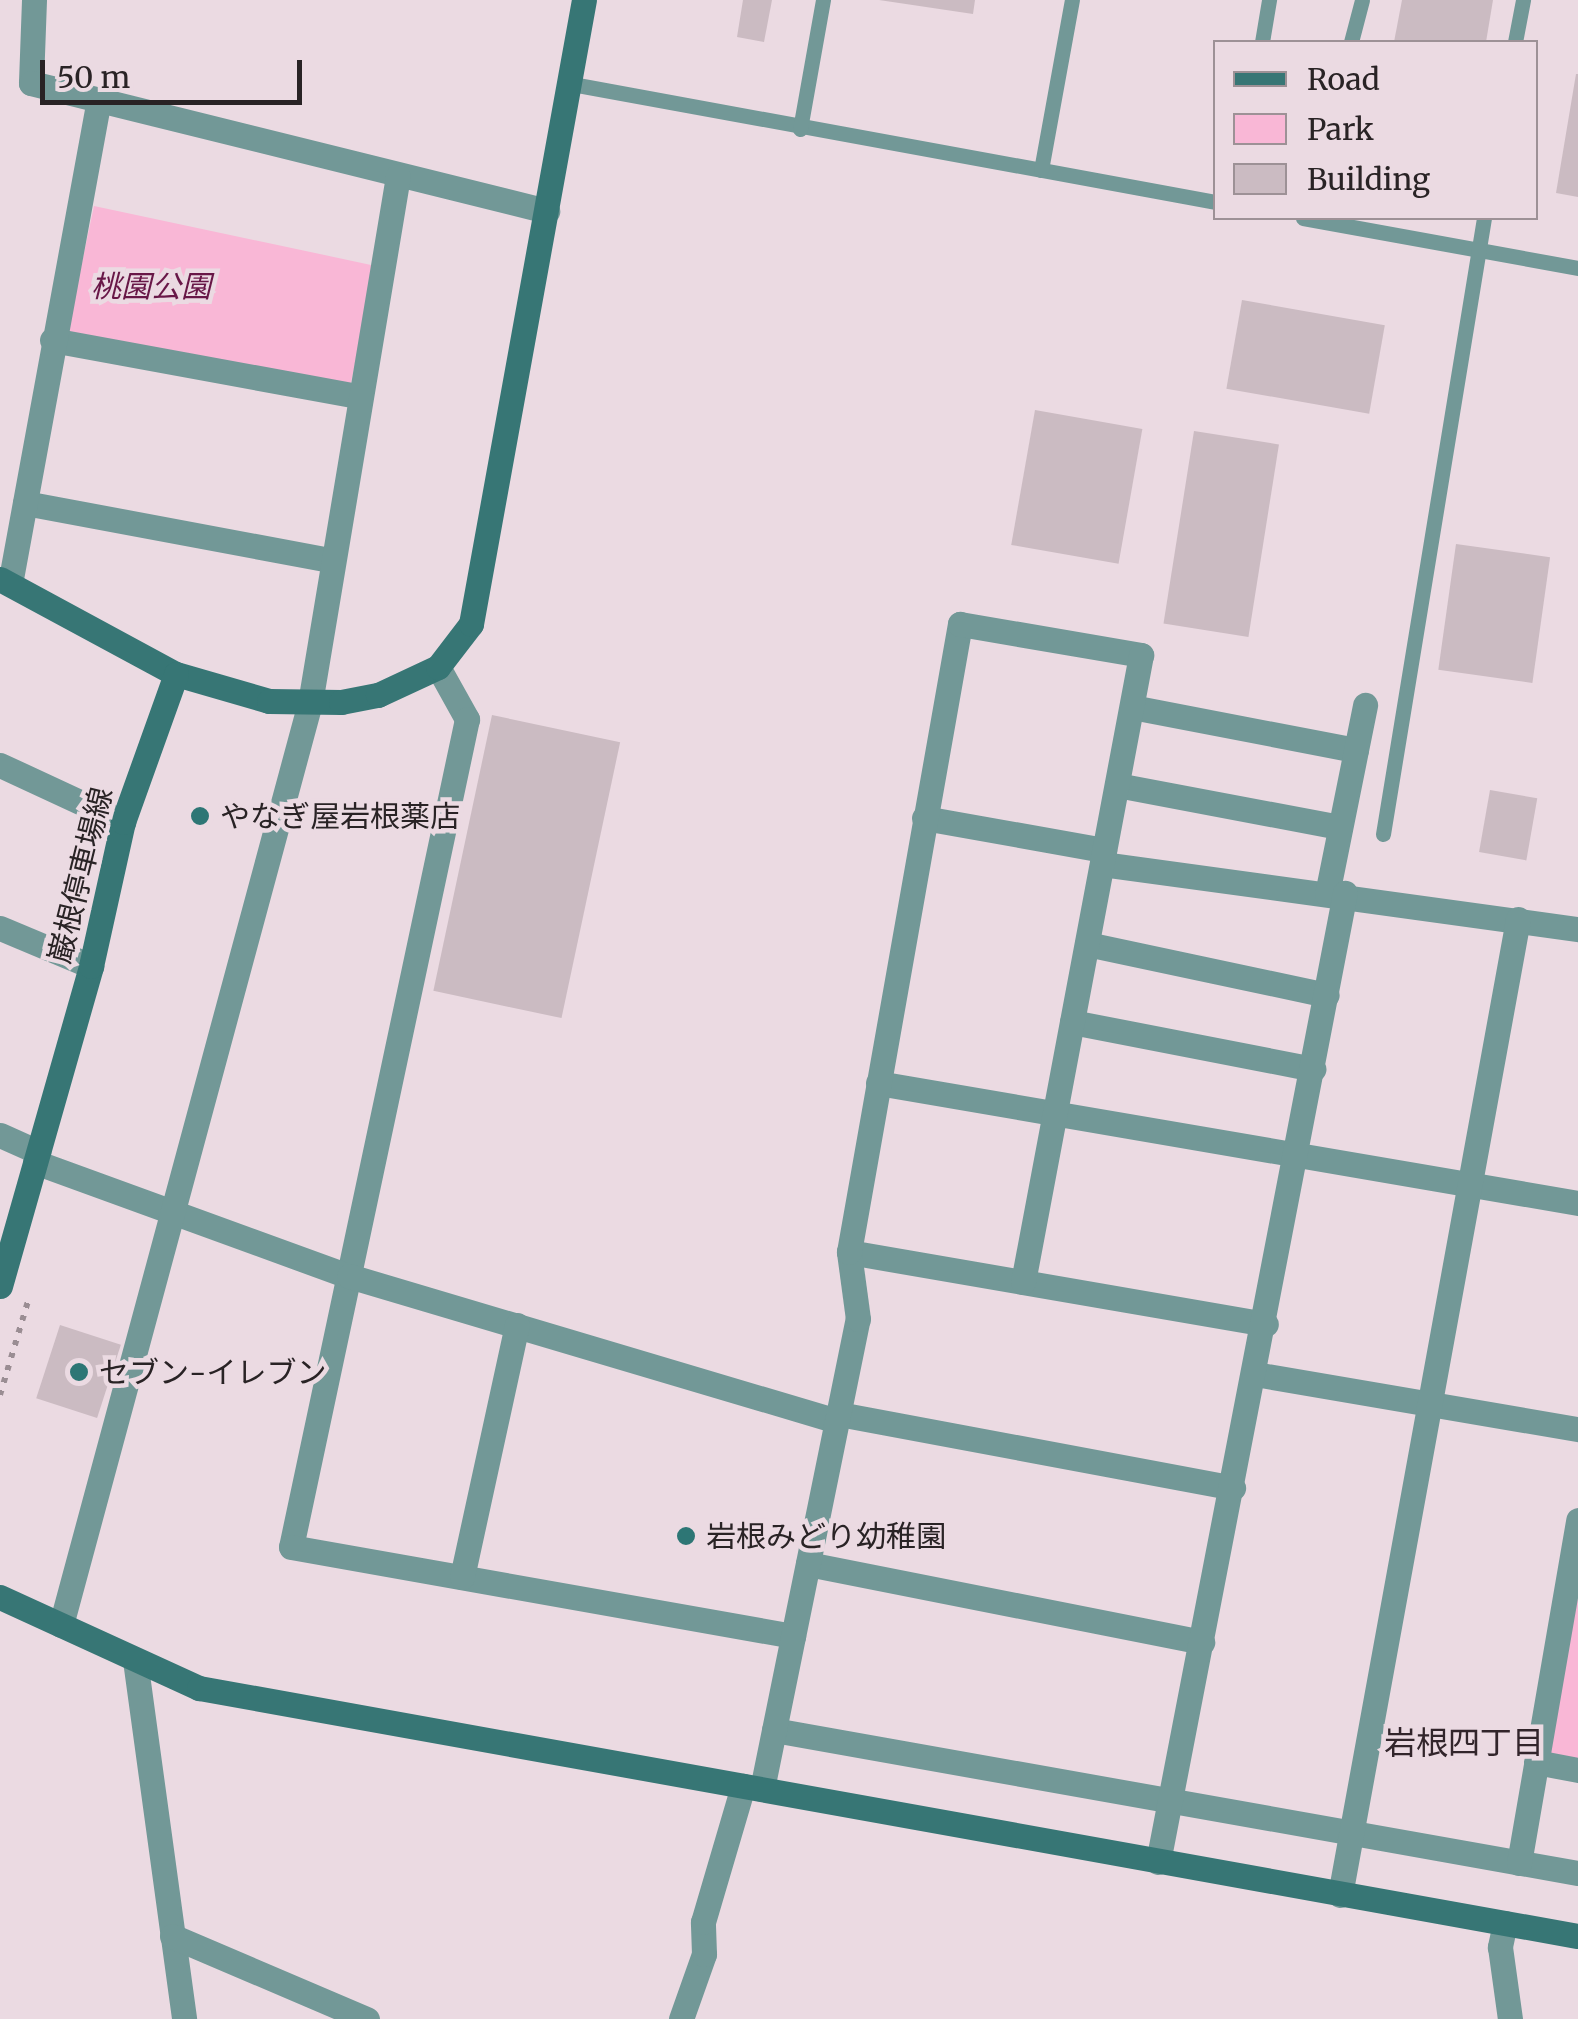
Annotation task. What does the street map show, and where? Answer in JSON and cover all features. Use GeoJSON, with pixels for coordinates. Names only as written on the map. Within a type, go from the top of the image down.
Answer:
{"type":"FeatureCollection","features":[{"type":"Feature","properties":{"kind":"street"},"geometry":{"type":"LineString","coordinates":[[34,0],[31,83],[98,104],[547,211]]}},
{"type":"Feature","properties":{"kind":"street"},"geometry":{"type":"LineString","coordinates":[[98,104],[25,503],[5,582],[176,674],[235,694],[310,704],[378,695],[438,667],[471,624],[572,84],[584,0]]}},
{"type":"Feature","properties":{"kind":"street"},"geometry":{"type":"LineString","coordinates":[[61,1626],[310,704],[356,396],[398,176]]}},
{"type":"Feature","properties":{"kind":"street"},"geometry":{"type":"LineString","coordinates":[[52,340],[356,396]]}},
{"type":"Feature","properties":{"kind":"street"},"geometry":{"type":"LineString","coordinates":[[25,503],[330,560]]}},
{"type":"Feature","properties":{"kind":"street"},"geometry":{"type":"LineString","coordinates":[[681,2019],[704,1954],[704,1922],[774,1730],[858,1319],[849,1252],[960,624],[1142,655],[1022,1282]]}},
{"type":"Feature","properties":{"kind":"street"},"geometry":{"type":"LineString","coordinates":[[438,667],[467,720],[291,1547],[793,1636]]}},
{"type":"Feature","properties":{"kind":"street","name":"巌根停車場線"},"geometry":{"type":"LineString","coordinates":[[0,1286],[91,966],[123,822],[176,674]]}},
{"type":"Feature","properties":{"kind":"street"},"geometry":{"type":"LineString","coordinates":[[1158,1862],[1313,1070],[1326,995],[1340,827],[1365,705]]}},
{"type":"Feature","properties":{"kind":"street"},"geometry":{"type":"LineString","coordinates":[[1132,707],[1356,750]]}},
{"type":"Feature","properties":{"kind":"street"},"geometry":{"type":"LineString","coordinates":[[0,765],[123,822]]}},
{"type":"Feature","properties":{"kind":"street"},"geometry":{"type":"LineString","coordinates":[[1117,785],[1340,827]]}},
{"type":"Feature","properties":{"kind":"street"},"geometry":{"type":"LineString","coordinates":[[924,818],[1103,857],[1578,929]]}},
{"type":"Feature","properties":{"kind":"street"},"geometry":{"type":"LineString","coordinates":[[1340,1895],[1466,1185],[1518,919]]}},
{"type":"Feature","properties":{"kind":"street"},"geometry":{"type":"LineString","coordinates":[[0,928],[91,966]]}},
{"type":"Feature","properties":{"kind":"street"},"geometry":{"type":"LineString","coordinates":[[1086,944],[1326,995]]}},
{"type":"Feature","properties":{"kind":"street"},"geometry":{"type":"LineString","coordinates":[[1072,1022],[1313,1070]]}},
{"type":"Feature","properties":{"kind":"street"},"geometry":{"type":"LineString","coordinates":[[878,1083],[1296,1159],[1578,1202]]}},
{"type":"Feature","properties":{"kind":"street"},"geometry":{"type":"LineString","coordinates":[[0,1135],[37,1157],[349,1276],[838,1417],[1233,1488]]}},
{"type":"Feature","properties":{"kind":"street"},"geometry":{"type":"LineString","coordinates":[[849,1252],[1266,1324]]}},
{"type":"Feature","properties":{"kind":"street"},"geometry":{"type":"LineString","coordinates":[[462,1577],[517,1325]]}},
{"type":"Feature","properties":{"kind":"street"},"geometry":{"type":"LineString","coordinates":[[1255,1374],[1578,1428]]}},
{"type":"Feature","properties":{"kind":"street"},"geometry":{"type":"LineString","coordinates":[[1519,1862],[1577,1527]]}},
{"type":"Feature","properties":{"kind":"street"},"geometry":{"type":"LineString","coordinates":[[808,1564],[1202,1642]]}},
{"type":"Feature","properties":{"kind":"street"},"geometry":{"type":"LineString","coordinates":[[0,1597],[199,1688],[1578,1936]]}},
{"type":"Feature","properties":{"kind":"street"},"geometry":{"type":"LineString","coordinates":[[135,1660],[184,2019]]}},
{"type":"Feature","properties":{"kind":"street"},"geometry":{"type":"LineString","coordinates":[[774,1730],[1578,1873]]}},
{"type":"Feature","properties":{"kind":"street"},"geometry":{"type":"LineString","coordinates":[[1536,1762],[1578,1770]]}},
{"type":"Feature","properties":{"kind":"street"},"geometry":{"type":"LineString","coordinates":[[1505,1923],[1500,1947],[1510,2019]]}},
{"type":"Feature","properties":{"kind":"street"},"geometry":{"type":"LineString","coordinates":[[172,1936],[367,2019]]}},
{"type":"Feature","properties":{"kind":"lane"},"geometry":{"type":"LineString","coordinates":[[800,129],[823,0]]}},
{"type":"Feature","properties":{"kind":"lane"},"geometry":{"type":"LineString","coordinates":[[1041,170],[1072,0]]}},
{"type":"Feature","properties":{"kind":"lane"},"geometry":{"type":"LineString","coordinates":[[1262,40],[1268,0]]}},
{"type":"Feature","properties":{"kind":"lane"},"geometry":{"type":"LineString","coordinates":[[1351,40],[1362,0]]}},
{"type":"Feature","properties":{"kind":"lane"},"geometry":{"type":"LineString","coordinates":[[1515,40],[1523,0]]}},
{"type":"Feature","properties":{"kind":"lane"},"geometry":{"type":"LineString","coordinates":[[572,84],[800,129],[1213,201]]}},
{"type":"Feature","properties":{"kind":"lane"},"geometry":{"type":"LineString","coordinates":[[1314,220],[1578,268]]}},
{"type":"Feature","properties":{"kind":"lane"},"geometry":{"type":"LineString","coordinates":[[1383,834],[1484,220]]}},
{"type":"Feature","properties":{"kind":"green space","name":"桃園公園"},"geometry":{"type":"Polygon","coordinates":[[[94,206],[376,266],[348,398],[66,338],[94,206]]]}},
{"type":"Feature","properties":{"kind":"green space"},"geometry":{"type":"Polygon","coordinates":[[[1578,1544],[1578,1765],[1540,1758],[1578,1544]]]}},
{"type":"Feature","properties":{"kind":"building"},"geometry":{"type":"Polygon","coordinates":[[[743,0],[772,0],[764,42],[737,37],[743,0]]]}},
{"type":"Feature","properties":{"kind":"building"},"geometry":{"type":"Polygon","coordinates":[[[879,0],[975,0],[973,14],[879,0]]]}},
{"type":"Feature","properties":{"kind":"building"},"geometry":{"type":"Polygon","coordinates":[[[1402,0],[1493,0],[1486,40],[1394,40],[1402,0]]]}},
{"type":"Feature","properties":{"kind":"building"},"geometry":{"type":"Polygon","coordinates":[[[1578,74],[1578,197],[1556,193],[1578,74]]]}},
{"type":"Feature","properties":{"kind":"building"},"geometry":{"type":"Polygon","coordinates":[[[1242,300],[1385,325],[1369,414],[1226,389],[1242,300]]]}},
{"type":"Feature","properties":{"kind":"building"},"geometry":{"type":"Polygon","coordinates":[[[1035,410],[1142,429],[1119,564],[1011,545],[1035,410]]]}},
{"type":"Feature","properties":{"kind":"building"},"geometry":{"type":"Polygon","coordinates":[[[1194,431],[1279,444],[1248,637],[1163,624],[1194,431]]]}},
{"type":"Feature","properties":{"kind":"building"},"geometry":{"type":"Polygon","coordinates":[[[1456,544],[1550,557],[1532,683],[1438,670],[1456,544]]]}},
{"type":"Feature","properties":{"kind":"building"},"geometry":{"type":"Polygon","coordinates":[[[492,715],[620,742],[562,1018],[433,991],[492,715]]]}},
{"type":"Feature","properties":{"kind":"building"},"geometry":{"type":"Polygon","coordinates":[[[1490,790],[1537,798],[1526,860],[1479,852],[1490,790]]]}},
{"type":"Feature","properties":{"kind":"building","name":"セブン-イレブン"},"geometry":{"type":"Polygon","coordinates":[[[60,1325],[121,1345],[97,1418],[36,1398],[60,1325]]]}},
{"type":"Feature","properties":{"kind":"place","name":"やなぎ屋岩根薬店"},"geometry":{"type":"Point","coordinates":[200,816]}},
{"type":"Feature","properties":{"kind":"place","name":"セブン-イレブン"},"geometry":{"type":"Point","coordinates":[79,1372]}},
{"type":"Feature","properties":{"kind":"place","name":"岩根みどり幼稚園"},"geometry":{"type":"Point","coordinates":[686,1536]}},
{"type":"Feature","properties":{"kind":"district","name":"岩根四丁目"},"geometry":{"type":"Point","coordinates":[1464,1743]}}]}
